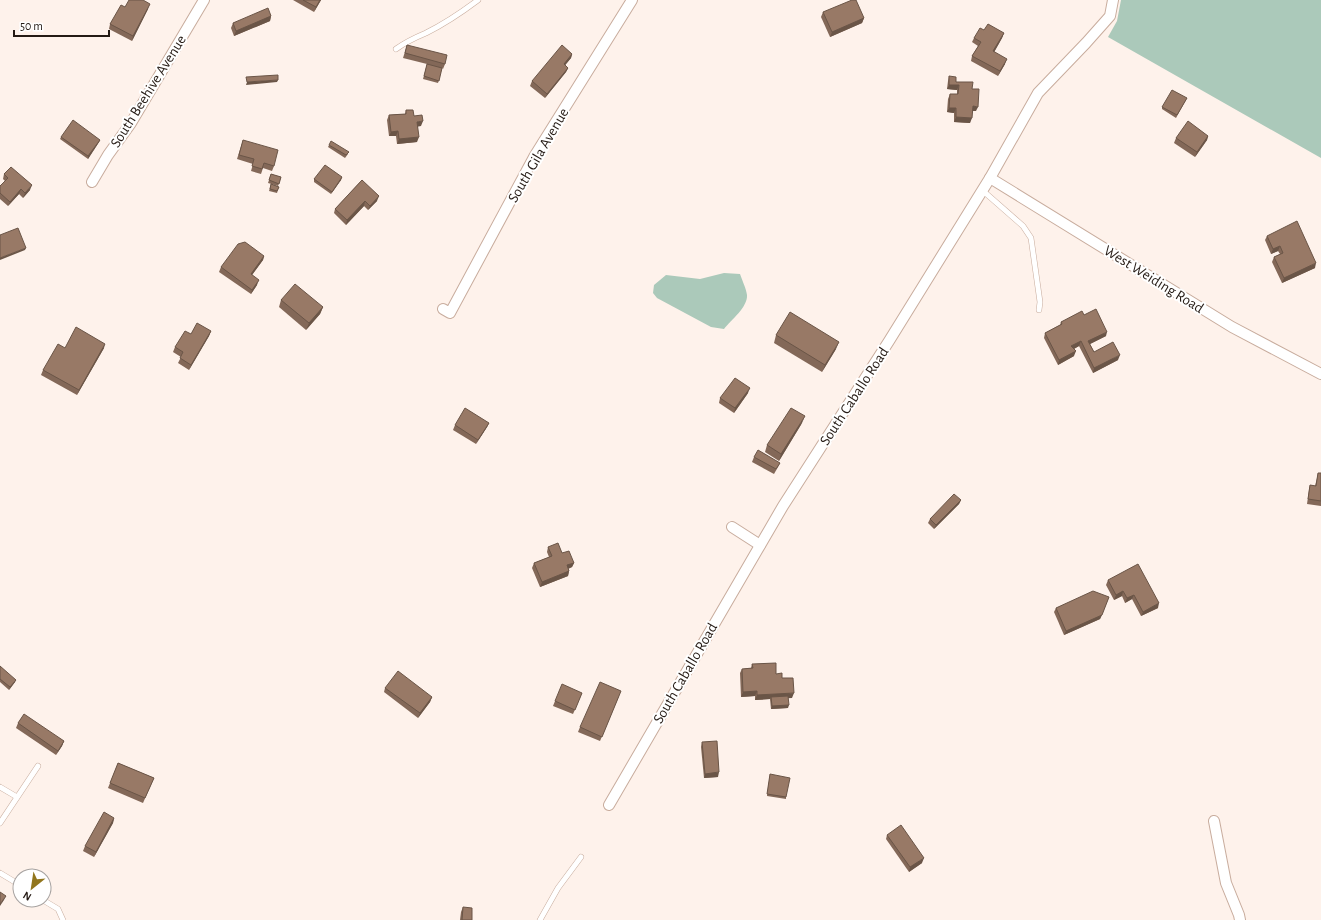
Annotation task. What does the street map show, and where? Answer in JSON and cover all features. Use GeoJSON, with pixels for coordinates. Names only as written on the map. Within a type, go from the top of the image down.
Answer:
{"type":"FeatureCollection","features":[{"type":"Feature","properties":{"kind":"street","name":"South Beehive Avenue"},"geometry":{"type":"LineString","coordinates":[[92,182],[108,155],[131,123],[204,0]]}},
{"type":"Feature","properties":{"kind":"street","name":"South Gila Avenue"},"geometry":{"type":"LineString","coordinates":[[446,311],[534,157],[632,0]]}},
{"type":"Feature","properties":{"kind":"street","name":"South Caballo Road"},"geometry":{"type":"LineString","coordinates":[[609,805],[783,506],[889,341],[990,178],[1038,92],[1110,16],[1113,0]]}},
{"type":"Feature","properties":{"kind":"street","name":"West Weiding Road"},"geometry":{"type":"LineString","coordinates":[[990,178],[1232,327],[1321,374]]}},
{"type":"Feature","properties":{"kind":"street"},"geometry":{"type":"LineString","coordinates":[[732,528],[760,545]]}},
{"type":"Feature","properties":{"kind":"street"},"geometry":{"type":"LineString","coordinates":[[1214,821],[1226,883],[1240,920]]}},
{"type":"Feature","properties":{"kind":"lane"},"geometry":{"type":"LineString","coordinates":[[396,49],[406,41],[427,32],[465,10],[478,0]]}},
{"type":"Feature","properties":{"kind":"lane"},"geometry":{"type":"LineString","coordinates":[[982,190],[1023,226],[1031,238],[1040,302],[1039,310]]}},
{"type":"Feature","properties":{"kind":"lane"},"geometry":{"type":"LineString","coordinates":[[0,823],[38,766]]}},
{"type":"Feature","properties":{"kind":"lane"},"geometry":{"type":"LineString","coordinates":[[0,787],[17,797]]}},
{"type":"Feature","properties":{"kind":"lane"},"geometry":{"type":"LineString","coordinates":[[540,920],[558,888],[581,857]]}},
{"type":"Feature","properties":{"kind":"lane"},"geometry":{"type":"LineString","coordinates":[[0,873],[12,880]]}},
{"type":"Feature","properties":{"kind":"lane"},"geometry":{"type":"LineString","coordinates":[[52,906],[58,910],[63,920]]}},
{"type":"Feature","properties":{"kind":"green space"},"geometry":{"type":"Polygon","coordinates":[[[1121,0],[1321,0],[1321,158],[1108,37],[1117,21],[1121,0]]]}},
{"type":"Feature","properties":{"kind":"green space"},"geometry":{"type":"Polygon","coordinates":[[[724,273],[740,274],[745,287],[747,300],[742,309],[724,329],[711,327],[657,298],[653,293],[654,285],[666,275],[700,279],[724,273]]]}},
{"type":"Feature","properties":{"kind":"building"},"geometry":{"type":"Polygon","coordinates":[[[129,0],[143,0],[150,4],[133,36],[110,24],[121,5],[125,7],[129,0]]]}},
{"type":"Feature","properties":{"kind":"building"},"geometry":{"type":"Polygon","coordinates":[[[303,0],[320,0],[316,7],[303,0]]]}},
{"type":"Feature","properties":{"kind":"building"},"geometry":{"type":"Polygon","coordinates":[[[852,0],[856,0],[864,18],[832,32],[823,12],[852,0]]]}},
{"type":"Feature","properties":{"kind":"building"},"geometry":{"type":"Polygon","coordinates":[[[268,8],[271,16],[236,31],[233,23],[268,8]]]}},
{"type":"Feature","properties":{"kind":"building"},"geometry":{"type":"Polygon","coordinates":[[[988,24],[1004,33],[993,51],[1007,59],[1000,71],[972,56],[981,42],[974,38],[980,28],[984,30],[988,24]]]}},
{"type":"Feature","properties":{"kind":"building"},"geometry":{"type":"Polygon","coordinates":[[[407,45],[447,55],[445,64],[405,53],[407,45]]]}},
{"type":"Feature","properties":{"kind":"building"},"geometry":{"type":"Polygon","coordinates":[[[562,45],[572,54],[564,64],[568,68],[547,94],[532,81],[562,45]]]}},
{"type":"Feature","properties":{"kind":"building"},"geometry":{"type":"Polygon","coordinates":[[[427,64],[442,68],[439,81],[424,76],[427,64]]]}},
{"type":"Feature","properties":{"kind":"building"},"geometry":{"type":"Polygon","coordinates":[[[278,75],[278,80],[247,82],[246,77],[278,75]]]}},
{"type":"Feature","properties":{"kind":"building"},"geometry":{"type":"Polygon","coordinates":[[[949,76],[956,77],[956,82],[973,82],[972,89],[979,89],[978,107],[973,106],[972,118],[956,117],[956,108],[949,108],[950,94],[958,94],[959,85],[949,85],[949,76]]]}},
{"type":"Feature","properties":{"kind":"building"},"geometry":{"type":"Polygon","coordinates":[[[1172,90],[1187,98],[1177,115],[1162,107],[1172,90]]]}},
{"type":"Feature","properties":{"kind":"building"},"geometry":{"type":"Polygon","coordinates":[[[406,110],[413,110],[414,116],[422,115],[423,121],[417,122],[419,137],[399,139],[398,131],[391,132],[389,115],[406,114],[406,110]]]}},
{"type":"Feature","properties":{"kind":"building"},"geometry":{"type":"Polygon","coordinates":[[[73,120],[100,140],[88,156],[61,137],[73,120]]]}},
{"type":"Feature","properties":{"kind":"building"},"geometry":{"type":"Polygon","coordinates":[[[1188,121],[1208,136],[1197,152],[1176,138],[1188,121]]]}},
{"type":"Feature","properties":{"kind":"building"},"geometry":{"type":"Polygon","coordinates":[[[243,140],[278,150],[274,166],[264,163],[262,169],[252,166],[254,159],[239,155],[243,140]]]}},
{"type":"Feature","properties":{"kind":"building"},"geometry":{"type":"Polygon","coordinates":[[[331,141],[349,152],[346,155],[329,145],[331,141]]]}},
{"type":"Feature","properties":{"kind":"building"},"geometry":{"type":"Polygon","coordinates":[[[325,165],[342,177],[332,192],[314,179],[325,165]]]}},
{"type":"Feature","properties":{"kind":"building"},"geometry":{"type":"Polygon","coordinates":[[[11,167],[32,185],[25,193],[21,189],[10,202],[0,193],[0,186],[8,178],[4,174],[11,167]]]}},
{"type":"Feature","properties":{"kind":"building"},"geometry":{"type":"Polygon","coordinates":[[[271,174],[281,177],[279,184],[269,180],[271,174]]]}},
{"type":"Feature","properties":{"kind":"building"},"geometry":{"type":"Polygon","coordinates":[[[362,180],[379,196],[370,206],[365,201],[347,220],[335,209],[362,180]]]}},
{"type":"Feature","properties":{"kind":"building"},"geometry":{"type":"Polygon","coordinates":[[[271,184],[279,187],[277,191],[270,189],[271,184]]]}},
{"type":"Feature","properties":{"kind":"building"},"geometry":{"type":"Polygon","coordinates":[[[1297,221],[1316,263],[1284,278],[1274,257],[1283,253],[1280,246],[1273,249],[1267,236],[1297,221]]]}},
{"type":"Feature","properties":{"kind":"building"},"geometry":{"type":"Polygon","coordinates":[[[18,228],[26,248],[0,258],[0,235],[18,228]]]}},
{"type":"Feature","properties":{"kind":"building"},"geometry":{"type":"Polygon","coordinates":[[[245,242],[264,256],[251,274],[259,280],[252,290],[221,267],[238,244],[245,242]]]}},
{"type":"Feature","properties":{"kind":"building"},"geometry":{"type":"Polygon","coordinates":[[[295,284],[323,307],[309,323],[281,300],[295,284]]]}},
{"type":"Feature","properties":{"kind":"building"},"geometry":{"type":"Polygon","coordinates":[[[1096,309],[1107,332],[1088,341],[1094,352],[1113,342],[1120,355],[1094,368],[1081,341],[1071,346],[1076,351],[1059,360],[1045,333],[1062,324],[1061,322],[1082,311],[1084,315],[1096,309]]]}},
{"type":"Feature","properties":{"kind":"building"},"geometry":{"type":"Polygon","coordinates":[[[790,312],[839,342],[825,365],[776,335],[790,312]]]}},
{"type":"Feature","properties":{"kind":"building"},"geometry":{"type":"Polygon","coordinates":[[[197,323],[211,331],[191,365],[180,358],[183,352],[175,347],[185,331],[191,334],[197,323]]]}},
{"type":"Feature","properties":{"kind":"building"},"geometry":{"type":"Polygon","coordinates":[[[76,327],[105,344],[79,390],[43,370],[58,344],[65,348],[76,327]]]}},
{"type":"Feature","properties":{"kind":"building"},"geometry":{"type":"Polygon","coordinates":[[[735,378],[750,388],[735,408],[720,398],[735,378]]]}},
{"type":"Feature","properties":{"kind":"building"},"geometry":{"type":"Polygon","coordinates":[[[465,408],[489,423],[478,440],[455,425],[465,408]]]}},
{"type":"Feature","properties":{"kind":"building"},"geometry":{"type":"Polygon","coordinates":[[[791,408],[805,416],[781,454],[767,445],[791,408]]]}},
{"type":"Feature","properties":{"kind":"building"},"geometry":{"type":"Polygon","coordinates":[[[758,450],[780,463],[776,469],[754,457],[758,450]]]}},
{"type":"Feature","properties":{"kind":"building"},"geometry":{"type":"Polygon","coordinates":[[[1318,473],[1321,473],[1321,501],[1308,499],[1310,485],[1316,486],[1318,473]]]}},
{"type":"Feature","properties":{"kind":"building"},"geometry":{"type":"Polygon","coordinates":[[[954,494],[961,500],[936,525],[930,519],[954,494]]]}},
{"type":"Feature","properties":{"kind":"building"},"geometry":{"type":"Polygon","coordinates":[[[558,543],[562,553],[569,551],[574,563],[567,565],[569,571],[542,582],[534,563],[552,556],[548,547],[558,543]]]}},
{"type":"Feature","properties":{"kind":"building"},"geometry":{"type":"Polygon","coordinates":[[[1138,564],[1159,603],[1143,612],[1134,595],[1127,598],[1123,591],[1116,595],[1108,580],[1138,564]]]}},
{"type":"Feature","properties":{"kind":"building"},"geometry":{"type":"Polygon","coordinates":[[[1093,591],[1109,597],[1102,615],[1066,631],[1056,608],[1093,591]]]}},
{"type":"Feature","properties":{"kind":"building"},"geometry":{"type":"Polygon","coordinates":[[[776,663],[776,674],[782,673],[782,678],[793,678],[794,693],[757,695],[757,691],[743,692],[742,669],[753,668],[752,664],[776,663]]]}},
{"type":"Feature","properties":{"kind":"building"},"geometry":{"type":"Polygon","coordinates":[[[0,666],[16,680],[10,687],[0,679],[0,666]]]}},
{"type":"Feature","properties":{"kind":"building"},"geometry":{"type":"Polygon","coordinates":[[[398,671],[432,697],[420,713],[385,688],[398,671]]]}},
{"type":"Feature","properties":{"kind":"building"},"geometry":{"type":"Polygon","coordinates":[[[600,682],[621,691],[602,737],[580,727],[600,682]]]}},
{"type":"Feature","properties":{"kind":"building"},"geometry":{"type":"Polygon","coordinates":[[[562,684],[582,693],[575,710],[555,701],[562,684]]]}},
{"type":"Feature","properties":{"kind":"building"},"geometry":{"type":"Polygon","coordinates":[[[788,696],[789,705],[772,706],[771,697],[788,696]]]}},
{"type":"Feature","properties":{"kind":"building"},"geometry":{"type":"Polygon","coordinates":[[[24,714],[64,741],[58,751],[18,723],[24,714]]]}},
{"type":"Feature","properties":{"kind":"building"},"geometry":{"type":"Polygon","coordinates":[[[717,741],[719,772],[705,774],[702,742],[717,741]]]}},
{"type":"Feature","properties":{"kind":"building"},"geometry":{"type":"Polygon","coordinates":[[[118,763],[154,778],[145,798],[110,783],[118,763]]]}},
{"type":"Feature","properties":{"kind":"building"},"geometry":{"type":"Polygon","coordinates":[[[770,774],[790,778],[786,797],[767,794],[770,774]]]}},
{"type":"Feature","properties":{"kind":"building"},"geometry":{"type":"Polygon","coordinates":[[[104,812],[114,818],[96,852],[85,846],[104,812]]]}},
{"type":"Feature","properties":{"kind":"building"},"geometry":{"type":"Polygon","coordinates":[[[901,825],[924,858],[910,867],[887,835],[901,825]]]}},
{"type":"Feature","properties":{"kind":"building"},"geometry":{"type":"Polygon","coordinates":[[[0,892],[6,896],[0,904],[0,892]]]}},
{"type":"Feature","properties":{"kind":"building"},"geometry":{"type":"Polygon","coordinates":[[[463,907],[472,908],[472,920],[462,920],[463,907]]]}}]}
